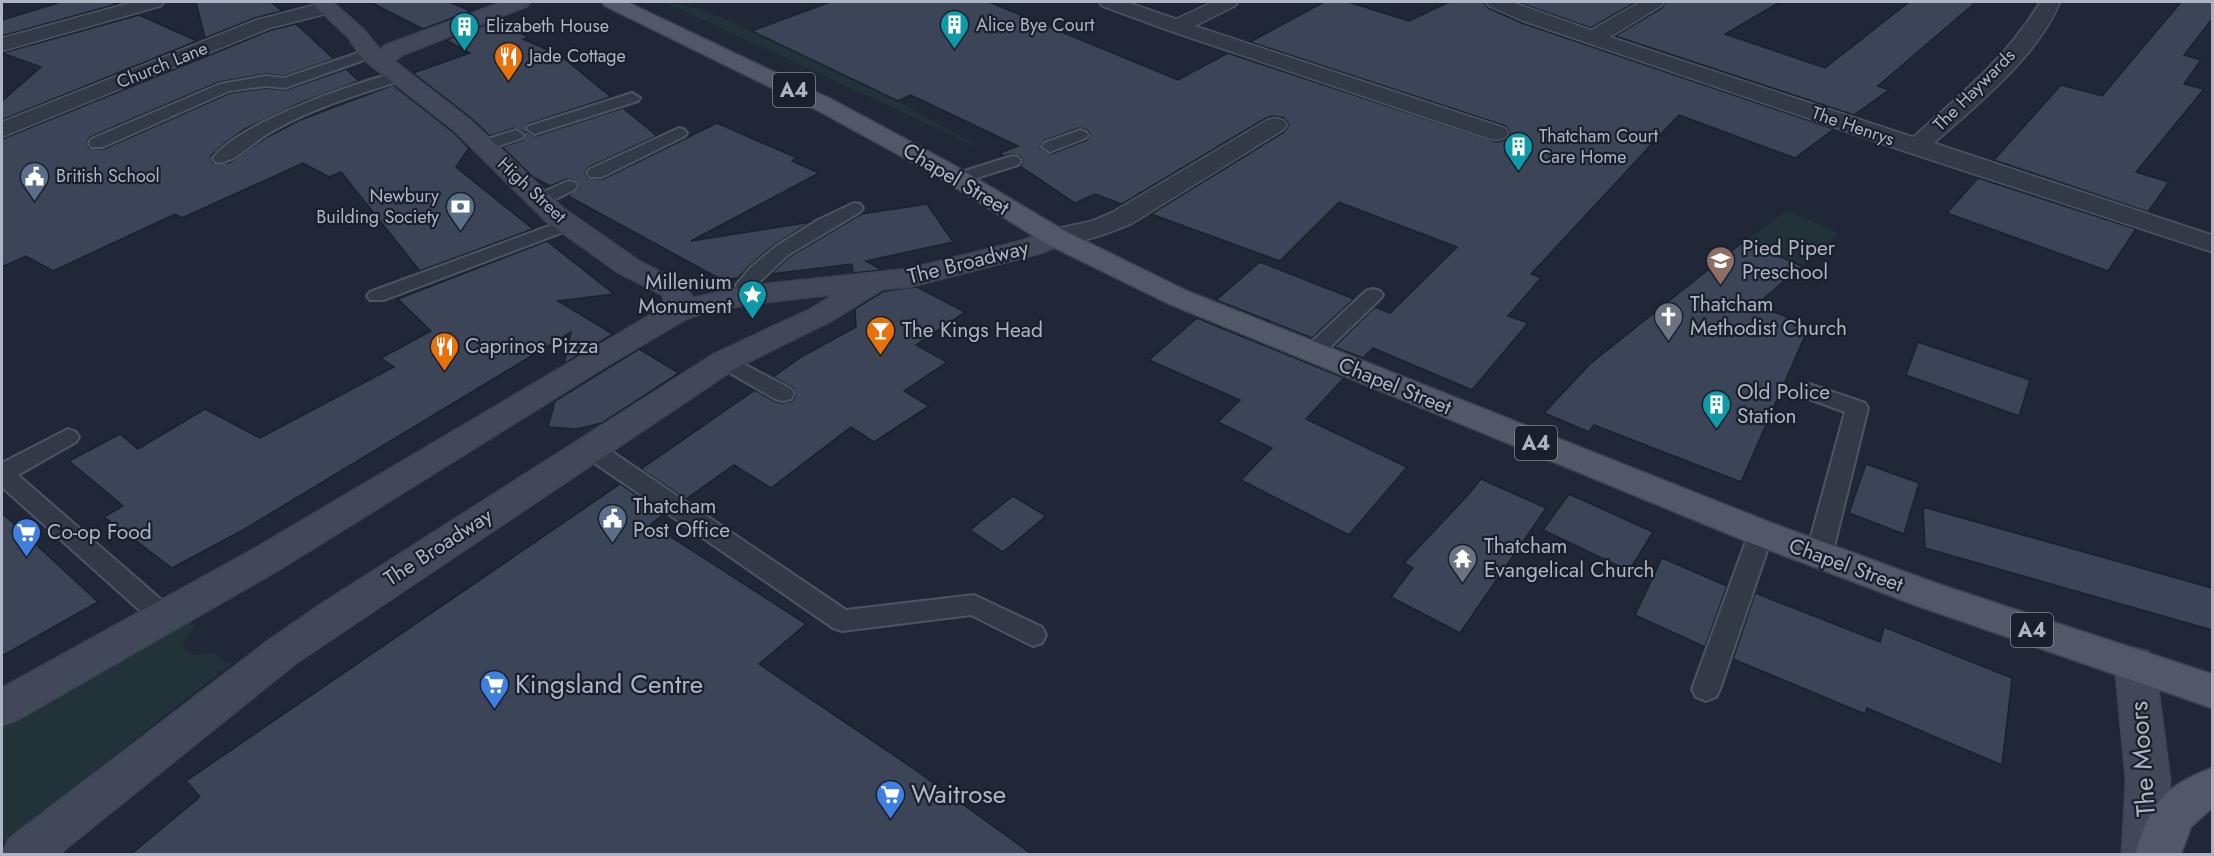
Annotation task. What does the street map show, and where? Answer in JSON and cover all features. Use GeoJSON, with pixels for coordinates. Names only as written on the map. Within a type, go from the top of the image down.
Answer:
{"type":"FeatureCollection","features":[{"type":"Feature","properties":{"kind":"main road","name":"Chapel Street"},"geometry":{"type":"LineString","coordinates":[[612,2],[825,105],[958,179],[1055,237],[1176,297],[1761,533],[1928,595],[2212,691]]}},
{"type":"Feature","properties":{"kind":"main road"},"geometry":{"type":"LineString","coordinates":[[2158,855],[2173,814],[2189,797],[2212,787]]}},
{"type":"Feature","properties":{"kind":"street"},"geometry":{"type":"LineString","coordinates":[[2,45],[153,2]]}},
{"type":"Feature","properties":{"kind":"street","name":"High Street"},"geometry":{"type":"LineString","coordinates":[[383,64],[394,50],[519,2]]}},
{"type":"Feature","properties":{"kind":"street"},"geometry":{"type":"LineString","coordinates":[[1109,2],[1177,27],[1496,133]]}},
{"type":"Feature","properties":{"kind":"street"},"geometry":{"type":"LineString","coordinates":[[1177,27],[1228,2]]}},
{"type":"Feature","properties":{"kind":"street","name":"The Henrys"},"geometry":{"type":"LineString","coordinates":[[1496,2],[1593,38],[2212,244]]}},
{"type":"Feature","properties":{"kind":"street"},"geometry":{"type":"LineString","coordinates":[[1593,38],[1654,2]]}},
{"type":"Feature","properties":{"kind":"street","name":"The Haywards"},"geometry":{"type":"LineString","coordinates":[[1916,147],[1990,80],[2035,25],[2050,2]]}},
{"type":"Feature","properties":{"kind":"street","name":"High Street"},"geometry":{"type":"LineString","coordinates":[[324,5],[357,34],[383,64],[462,125],[554,213],[629,267],[674,290],[680,307],[676,313]]}},
{"type":"Feature","properties":{"kind":"street","name":"Church Lane"},"geometry":{"type":"LineString","coordinates":[[2,130],[263,24],[324,5]]}},
{"type":"Feature","properties":{"kind":"street","name":"High Street"},"geometry":{"type":"LineString","coordinates":[[357,34],[376,40],[416,42]]}},
{"type":"Feature","properties":{"kind":"street"},"geometry":{"type":"LineString","coordinates":[[1055,237],[1100,227],[1122,218],[1275,125]]}},
{"type":"Feature","properties":{"kind":"street","name":"The Broadway"},"geometry":{"type":"LineString","coordinates":[[2,708],[361,503],[589,363],[676,313],[699,305],[749,295],[909,278],[990,259],[1055,237]]}},
{"type":"Feature","properties":{"kind":"street","name":"The Broadway"},"geometry":{"type":"LineString","coordinates":[[25,855],[282,652],[377,588],[725,361],[820,315],[879,281]]}},
{"type":"Feature","properties":{"kind":"street","name":"The Moors"},"geometry":{"type":"LineString","coordinates":[[2135,664],[2148,780],[2145,855]]}},
{"type":"Feature","properties":{"kind":"lane"},"geometry":{"type":"LineString","coordinates":[[97,143],[225,87],[266,81],[285,83],[383,64]]}},
{"type":"Feature","properties":{"kind":"lane"},"geometry":{"type":"LineString","coordinates":[[221,158],[245,139],[383,64]]}},
{"type":"Feature","properties":{"kind":"lane"},"geometry":{"type":"LineString","coordinates":[[535,129],[632,98]]}},
{"type":"Feature","properties":{"kind":"lane"},"geometry":{"type":"LineString","coordinates":[[596,172],[679,133]]}},
{"type":"Feature","properties":{"kind":"lane"},"geometry":{"type":"LineString","coordinates":[[484,146],[516,135]]}},
{"type":"Feature","properties":{"kind":"lane"},"geometry":{"type":"LineString","coordinates":[[1050,147],[1080,135]]}},
{"type":"Feature","properties":{"kind":"lane"},"geometry":{"type":"LineString","coordinates":[[958,179],[1012,161]]}},
{"type":"Feature","properties":{"kind":"lane"},"geometry":{"type":"LineString","coordinates":[[377,296],[554,213],[568,186]]}},
{"type":"Feature","properties":{"kind":"lane"},"geometry":{"type":"LineString","coordinates":[[749,295],[746,285],[772,258],[854,208]]}},
{"type":"Feature","properties":{"kind":"lane"},"geometry":{"type":"LineString","coordinates":[[447,254],[554,213]]}},
{"type":"Feature","properties":{"kind":"lane"},"geometry":{"type":"LineString","coordinates":[[1312,353],[1373,295]]}},
{"type":"Feature","properties":{"kind":"lane"},"geometry":{"type":"LineString","coordinates":[[725,361],[783,394]]}},
{"type":"Feature","properties":{"kind":"lane"},"geometry":{"type":"LineString","coordinates":[[1809,391],[1857,408],[1819,555]]}},
{"type":"Feature","properties":{"kind":"lane"},"geometry":{"type":"LineString","coordinates":[[68,437],[2,474],[164,617]]}},
{"type":"Feature","properties":{"kind":"lane"},"geometry":{"type":"LineString","coordinates":[[591,449],[843,621],[974,605],[1033,635]]}},
{"type":"Feature","properties":{"kind":"lane"},"geometry":{"type":"LineString","coordinates":[[1706,689],[1761,533]]}},
{"type":"Feature","properties":{"kind":"shaded area"},"geometry":{"type":"Polygon","coordinates":[[[665,2],[700,9],[732,22],[898,101],[984,150],[665,2]]]}},
{"type":"Feature","properties":{"kind":"shaded area"},"geometry":{"type":"Polygon","coordinates":[[[1788,211],[1839,233],[1802,266],[1744,241],[1788,211]]]}},
{"type":"Feature","properties":{"kind":"shaded area"},"geometry":{"type":"Polygon","coordinates":[[[189,620],[195,626],[184,641],[183,649],[194,655],[214,653],[229,665],[2,844],[2,725],[189,620]]]}},
{"type":"Feature","properties":{"kind":"building"},"geometry":{"type":"Polygon","coordinates":[[[61,2],[117,4],[2,36],[2,20],[61,2]]]}},
{"type":"Feature","properties":{"kind":"building"},"geometry":{"type":"Polygon","coordinates":[[[196,2],[271,2],[282,11],[255,18],[205,38],[196,2]]]}},
{"type":"Feature","properties":{"kind":"building"},"geometry":{"type":"Polygon","coordinates":[[[370,2],[449,2],[471,11],[423,29],[370,2]]]}},
{"type":"Feature","properties":{"kind":"building"},"geometry":{"type":"Polygon","coordinates":[[[830,2],[989,2],[1178,80],[1228,53],[1496,142],[1505,140],[1510,134],[1506,126],[1250,42],[1324,2],[1348,2],[1409,21],[1449,2],[1484,2],[1488,8],[1522,23],[1834,129],[1795,158],[1679,115],[1531,274],[1541,278],[1508,316],[1528,323],[1472,390],[1373,348],[1363,358],[1334,347],[1375,307],[1390,313],[1457,247],[1339,202],[1280,261],[1151,214],[1284,132],[1289,125],[1284,118],[1274,116],[1266,118],[1122,204],[1095,194],[1075,203],[1020,166],[1023,161],[1020,156],[1012,154],[1004,156],[1000,153],[1018,146],[911,95],[898,101],[752,31],[830,2]],[[1079,128],[1043,141],[1040,148],[1051,154],[1087,140],[1090,134],[1087,130],[1079,128]]]}},
{"type":"Feature","properties":{"kind":"building"},"geometry":{"type":"Polygon","coordinates":[[[1517,2],[1636,2],[1591,28],[1517,2]]]}},
{"type":"Feature","properties":{"kind":"building"},"geometry":{"type":"Polygon","coordinates":[[[1666,2],[1780,2],[1725,34],[1825,68],[1909,2],[1976,2],[1878,86],[1889,90],[1854,115],[1615,36],[1662,8],[1666,2]]]}},
{"type":"Feature","properties":{"kind":"building"},"geometry":{"type":"Polygon","coordinates":[[[2181,2],[2212,2],[2212,19],[2184,55],[2201,60],[2184,84],[2204,89],[2136,172],[2169,182],[2148,212],[1994,160],[2061,85],[2102,96],[2181,2]]]}},
{"type":"Feature","properties":{"kind":"building"},"geometry":{"type":"Polygon","coordinates":[[[139,15],[197,41],[2,120],[2,101],[41,67],[2,53],[139,15]]]}},
{"type":"Feature","properties":{"kind":"building"},"geometry":{"type":"Polygon","coordinates":[[[494,21],[529,37],[523,39],[561,56],[611,97],[528,124],[526,131],[536,136],[623,108],[657,136],[589,167],[585,173],[588,178],[603,179],[717,123],[797,158],[792,161],[819,173],[691,241],[811,222],[774,245],[738,278],[722,280],[568,196],[579,187],[574,180],[567,179],[550,186],[533,177],[502,147],[523,140],[525,133],[515,128],[490,136],[471,118],[413,73],[470,53],[446,40],[494,21]]]}},
{"type":"Feature","properties":{"kind":"building"},"geometry":{"type":"Polygon","coordinates":[[[296,24],[334,59],[284,76],[266,74],[219,82],[90,137],[87,142],[89,148],[104,149],[230,93],[266,88],[286,90],[346,69],[359,81],[298,104],[245,129],[211,156],[213,163],[229,163],[267,137],[300,120],[393,85],[453,132],[469,148],[456,167],[533,229],[420,271],[341,172],[329,177],[303,163],[182,218],[175,214],[53,271],[26,256],[2,267],[2,139],[271,30],[296,24]]]}},
{"type":"Feature","properties":{"kind":"building"},"geometry":{"type":"Polygon","coordinates":[[[1978,178],[2136,229],[2108,271],[1947,213],[1978,178]]]}},
{"type":"Feature","properties":{"kind":"building"},"geometry":{"type":"Polygon","coordinates":[[[927,204],[953,242],[866,261],[882,270],[853,273],[852,264],[771,274],[789,257],[861,214],[927,204]]]}},
{"type":"Feature","properties":{"kind":"building"},"geometry":{"type":"Polygon","coordinates":[[[547,241],[614,294],[558,301],[613,334],[564,364],[571,332],[243,530],[172,568],[104,517],[123,506],[69,461],[120,434],[138,449],[205,409],[260,438],[394,367],[381,358],[431,331],[398,299],[547,241]]]}},
{"type":"Feature","properties":{"kind":"building"},"geometry":{"type":"Polygon","coordinates":[[[1744,241],[1802,266],[1756,305],[1797,321],[1794,325],[1808,329],[1741,482],[1594,425],[1589,432],[1544,413],[1590,364],[1744,241]]]}},
{"type":"Feature","properties":{"kind":"building"},"geometry":{"type":"Polygon","coordinates":[[[1260,262],[1354,299],[1312,338],[1216,300],[1260,262]]]}},
{"type":"Feature","properties":{"kind":"building"},"geometry":{"type":"Polygon","coordinates":[[[917,287],[965,312],[916,345],[947,362],[904,391],[929,406],[874,442],[851,427],[771,488],[734,465],[686,499],[641,469],[755,390],[774,401],[782,403],[792,401],[796,395],[793,388],[773,377],[801,357],[856,327],[855,309],[884,291],[917,287]]]}},
{"type":"Feature","properties":{"kind":"building"},"geometry":{"type":"Polygon","coordinates":[[[1197,318],[1344,378],[1306,419],[1407,467],[1349,535],[1241,480],[1272,448],[1218,422],[1240,400],[1149,360],[1197,318]]]}},
{"type":"Feature","properties":{"kind":"building"},"geometry":{"type":"Polygon","coordinates":[[[1918,342],[2030,380],[2019,416],[1906,375],[1918,342]]]}},
{"type":"Feature","properties":{"kind":"building"},"geometry":{"type":"Polygon","coordinates":[[[639,349],[679,373],[602,423],[577,429],[548,427],[555,401],[639,349]]]}},
{"type":"Feature","properties":{"kind":"building"},"geometry":{"type":"Polygon","coordinates":[[[1866,464],[1919,483],[1904,534],[1849,513],[1866,464]]]}},
{"type":"Feature","properties":{"kind":"building"},"geometry":{"type":"Polygon","coordinates":[[[1481,479],[1546,508],[1460,633],[1391,597],[1413,568],[1404,563],[1481,479]]]}},
{"type":"Feature","properties":{"kind":"building","name":"Kingsland Centre"},"geometry":{"type":"Polygon","coordinates":[[[620,484],[664,514],[651,524],[806,624],[759,664],[914,769],[1033,855],[130,855],[200,797],[186,781],[620,484]]]}},
{"type":"Feature","properties":{"kind":"building"},"geometry":{"type":"Polygon","coordinates":[[[1569,494],[1653,532],[1629,571],[1543,530],[1569,494]]]}},
{"type":"Feature","properties":{"kind":"building"},"geometry":{"type":"Polygon","coordinates":[[[1013,496],[1046,516],[1003,552],[970,530],[1013,496]]]}},
{"type":"Feature","properties":{"kind":"building"},"geometry":{"type":"Polygon","coordinates":[[[1923,507],[2212,588],[2212,630],[1925,548],[1923,507]]]}},
{"type":"Feature","properties":{"kind":"building","name":"Co-op Food"},"geometry":{"type":"Polygon","coordinates":[[[2,513],[98,602],[2,656],[2,513]]]}},
{"type":"Feature","properties":{"kind":"building"},"geometry":{"type":"Polygon","coordinates":[[[1662,558],[1727,586],[1705,647],[1635,615],[1662,558]]]}},
{"type":"Feature","properties":{"kind":"building"},"geometry":{"type":"Polygon","coordinates":[[[1755,593],[1880,642],[1884,627],[2012,678],[2002,765],[1867,708],[1865,714],[1733,659],[1755,593]]]}},
{"type":"Feature","properties":{"kind":"place","name":"Alice Bye Court"},"geometry":{"type":"Point","coordinates":[955,50]}},
{"type":"Feature","properties":{"kind":"place","name":"Elizabeth House"},"geometry":{"type":"Point","coordinates":[465,52]}},
{"type":"Feature","properties":{"kind":"place","name":"Jade Cottage"},"geometry":{"type":"Point","coordinates":[508,82]}},
{"type":"Feature","properties":{"kind":"place","name":"Thatcham Court Care Home"},"geometry":{"type":"Point","coordinates":[1518,172]}},
{"type":"Feature","properties":{"kind":"place","name":"British School"},"geometry":{"type":"Point","coordinates":[35,202]}},
{"type":"Feature","properties":{"kind":"place","name":"Newbury Building Society"},"geometry":{"type":"Point","coordinates":[460,232]}},
{"type":"Feature","properties":{"kind":"place","name":"Pied Piper Preschool"},"geometry":{"type":"Point","coordinates":[1721,286]}},
{"type":"Feature","properties":{"kind":"place","name":"Millenium Monument"},"geometry":{"type":"Point","coordinates":[753,320]}},
{"type":"Feature","properties":{"kind":"place","name":"Thatcham Methodist Church"},"geometry":{"type":"Point","coordinates":[1669,342]}},
{"type":"Feature","properties":{"kind":"place","name":"The Kings Head"},"geometry":{"type":"Point","coordinates":[881,356]}},
{"type":"Feature","properties":{"kind":"place","name":"Caprinos Pizza"},"geometry":{"type":"Point","coordinates":[444,372]}},
{"type":"Feature","properties":{"kind":"place","name":"Old Police Station"},"geometry":{"type":"Point","coordinates":[1716,430]}},
{"type":"Feature","properties":{"kind":"place","name":"Thatcham Post Office"},"geometry":{"type":"Point","coordinates":[612,544]}},
{"type":"Feature","properties":{"kind":"place","name":"Co-op Food"},"geometry":{"type":"Point","coordinates":[26,558]}},
{"type":"Feature","properties":{"kind":"place","name":"Thatcham Evangelical Church"},"geometry":{"type":"Point","coordinates":[1463,584]}},
{"type":"Feature","properties":{"kind":"place","name":"Kingsland Centre"},"geometry":{"type":"Point","coordinates":[494,710]}},
{"type":"Feature","properties":{"kind":"place","name":"Waitrose"},"geometry":{"type":"Point","coordinates":[890,820]}}]}
